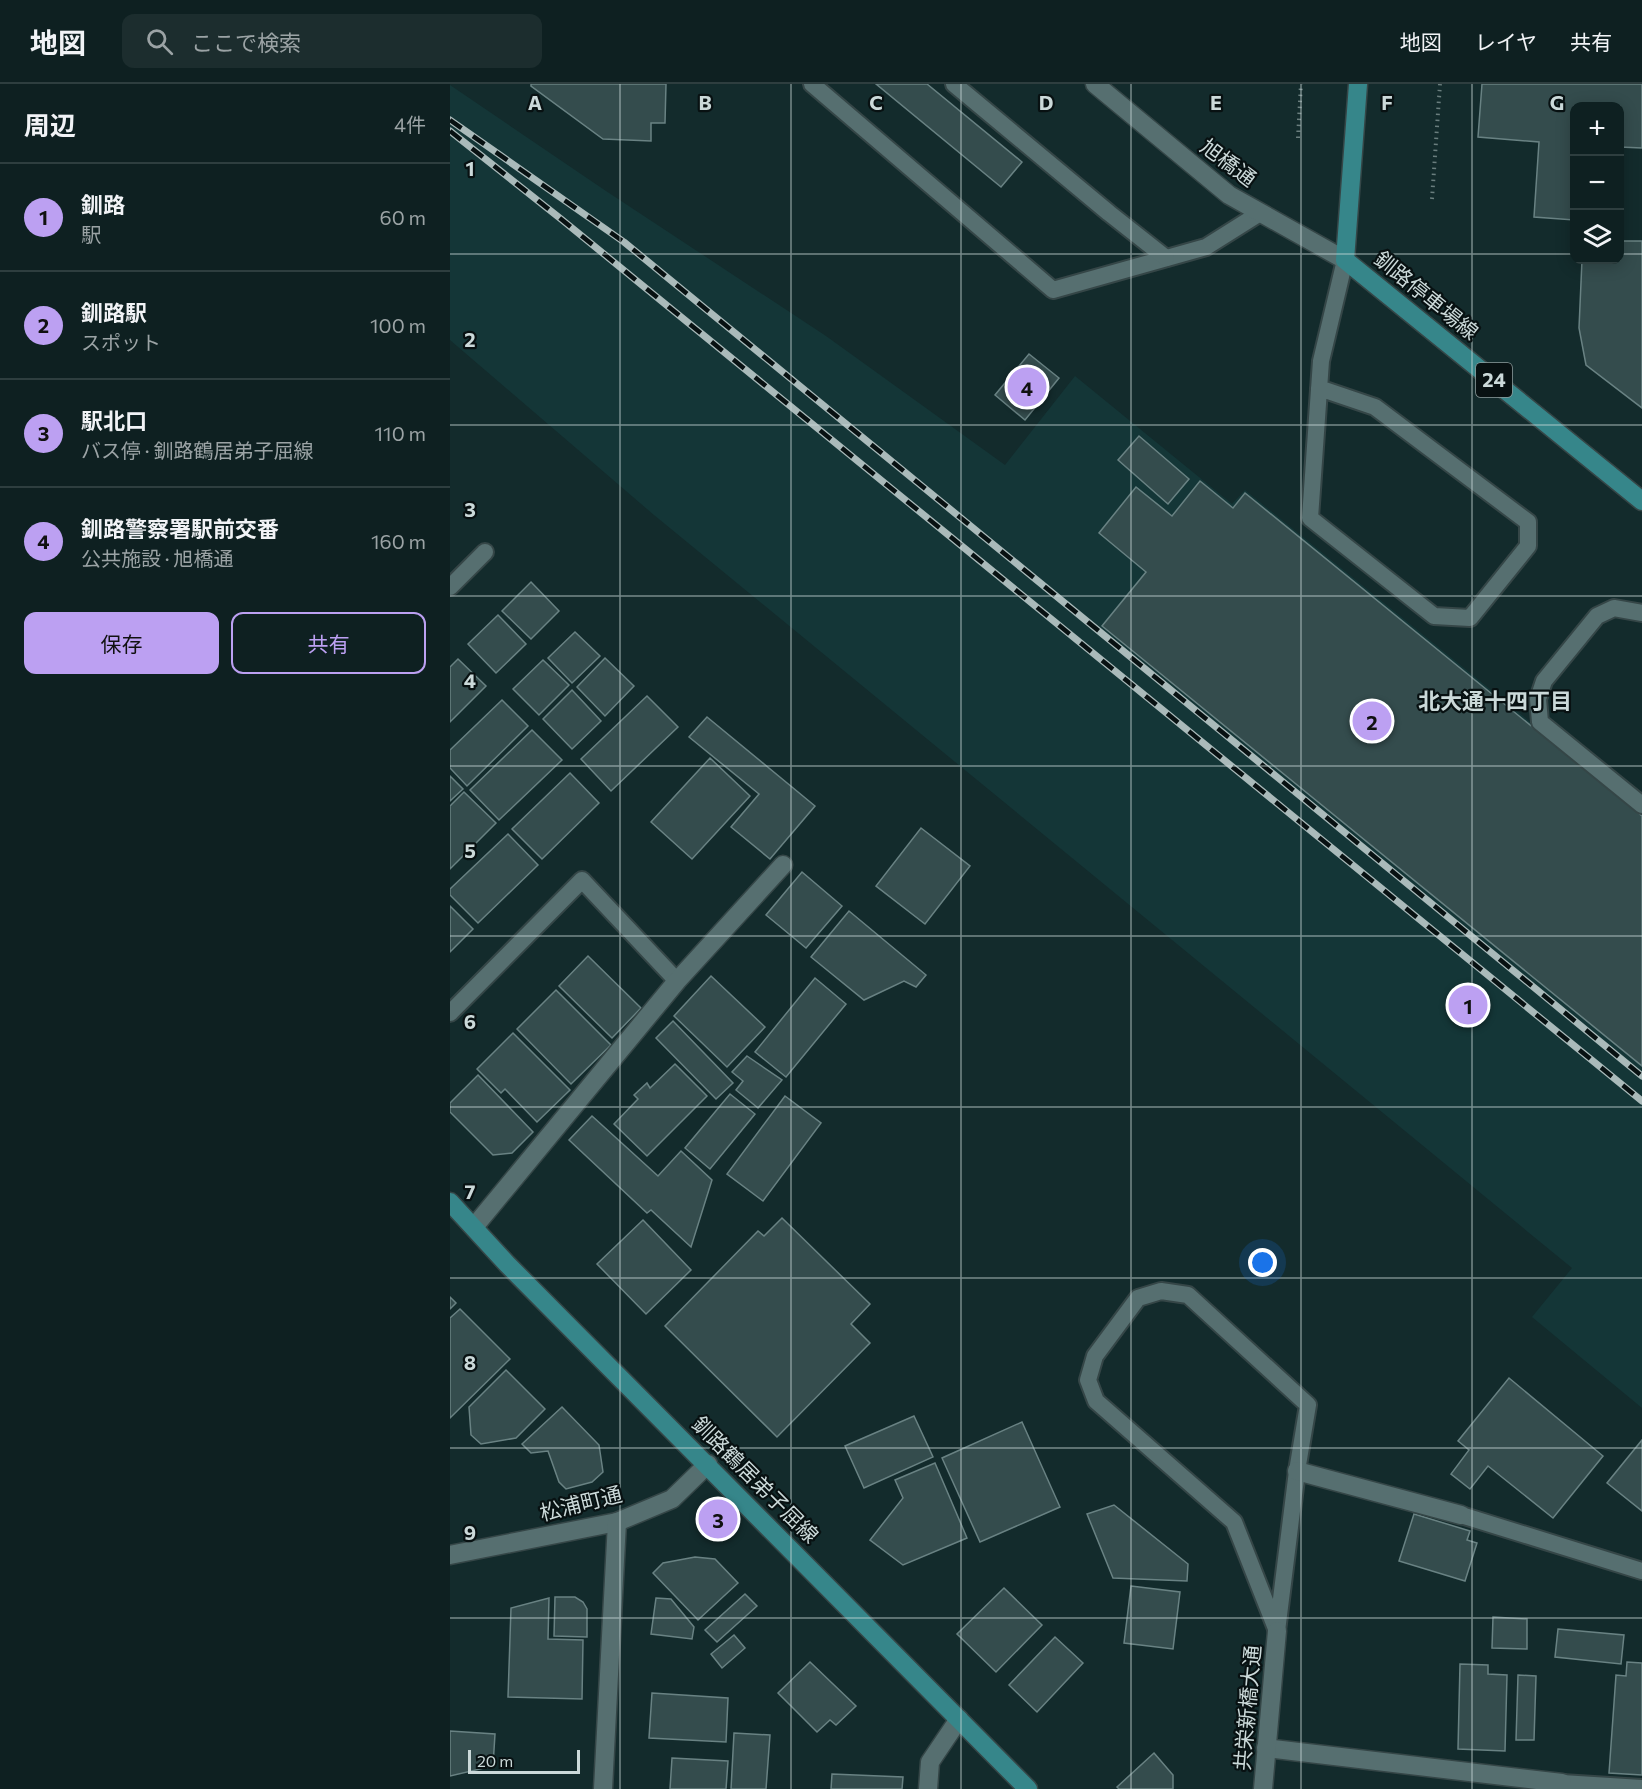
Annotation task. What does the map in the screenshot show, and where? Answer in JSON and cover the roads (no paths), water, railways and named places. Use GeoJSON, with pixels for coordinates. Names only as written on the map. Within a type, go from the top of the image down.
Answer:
{"type":"FeatureCollection","features":[{"type":"Feature","properties":{"kind":"main road","name":"釧路停車場線"},"geometry":{"type":"LineString","coordinates":[[1358,84],[1346,260],[1642,501]]}},
{"type":"Feature","properties":{"kind":"main road","name":"釧路鶴居弟子屈線"},"geometry":{"type":"LineString","coordinates":[[450,1202],[507,1264],[1028,1789]]}},
{"type":"Feature","properties":{"kind":"street","name":"旭橋通"},"geometry":{"type":"LineString","coordinates":[[1095,84],[1229,195],[1346,260]]}},
{"type":"Feature","properties":{"kind":"street"},"geometry":{"type":"LineString","coordinates":[[474,1227],[677,981],[783,865]]}},
{"type":"Feature","properties":{"kind":"street","name":"松浦町通"},"geometry":{"type":"LineString","coordinates":[[450,1555],[617,1522],[672,1499],[708,1464]]}},
{"type":"Feature","properties":{"kind":"street"},"geometry":{"type":"LineString","coordinates":[[1297,1471],[1461,1515]]}},
{"type":"Feature","properties":{"kind":"street"},"geometry":{"type":"LineString","coordinates":[[603,1789],[617,1522]]}},
{"type":"Feature","properties":{"kind":"street","name":"共栄新橋大通"},"geometry":{"type":"LineString","coordinates":[[1263,1789],[1277,1630]]}},
{"type":"Feature","properties":{"kind":"street"},"geometry":{"type":"LineString","coordinates":[[928,1789],[930,1762],[959,1719]]}},
{"type":"Feature","properties":{"kind":"street"},"geometry":{"type":"LineString","coordinates":[[1266,1748],[1562,1786]]}},
{"type":"Feature","properties":{"kind":"lane"},"geometry":{"type":"LineString","coordinates":[[812,84],[1053,290],[1206,247],[1260,213]]}},
{"type":"Feature","properties":{"kind":"lane"},"geometry":{"type":"LineString","coordinates":[[954,84],[1166,258]]}},
{"type":"Feature","properties":{"kind":"lane"},"geometry":{"type":"LineString","coordinates":[[1319,388],[1375,407],[1528,522],[1528,546],[1470,618],[1434,616],[1310,518],[1319,388],[1321,361],[1346,260]]}},
{"type":"Feature","properties":{"kind":"lane"},"geometry":{"type":"LineString","coordinates":[[450,587],[485,552]]}},
{"type":"Feature","properties":{"kind":"lane"},"geometry":{"type":"LineString","coordinates":[[1642,613],[1614,608],[1597,616],[1544,681],[1539,699],[1540,722],[1642,806]]}},
{"type":"Feature","properties":{"kind":"lane"},"geometry":{"type":"LineString","coordinates":[[450,1013],[582,880],[677,981]]}},
{"type":"Feature","properties":{"kind":"lane"},"geometry":{"type":"LineString","coordinates":[[1161,1291],[1188,1295],[1308,1405],[1297,1471],[1277,1630],[1234,1522],[1096,1401],[1088,1380],[1095,1356],[1138,1298],[1161,1291]]}},
{"type":"Feature","properties":{"kind":"lane"},"geometry":{"type":"LineString","coordinates":[[1461,1515],[1642,1571]]}},
{"type":"Feature","properties":{"kind":"lane"},"geometry":{"type":"LineString","coordinates":[[1562,1786],[1642,1788]]}},
{"type":"Feature","properties":{"kind":"railway"},"geometry":{"type":"LineString","coordinates":[[450,120],[624,242],[1642,1076]]}},
{"type":"Feature","properties":{"kind":"railway"},"geometry":{"type":"LineString","coordinates":[[450,131],[561,219],[1642,1101]]}},
{"type":"Feature","properties":{"kind":"place","name":"釧路警察署駅前交番"},"geometry":{"type":"Point","coordinates":[1027,387]}},
{"type":"Feature","properties":{"kind":"place","name":"釧路駅"},"geometry":{"type":"Point","coordinates":[1372,721]}},
{"type":"Feature","properties":{"kind":"place","name":"釧路"},"geometry":{"type":"Point","coordinates":[1468,1005]}},
{"type":"Feature","properties":{"kind":"place","name":"駅北口"},"geometry":{"type":"Point","coordinates":[718,1519]}},
{"type":"Feature","properties":{"kind":"district","name":"北大通十四丁目"},"geometry":{"type":"Point","coordinates":[1495,701]}}]}
